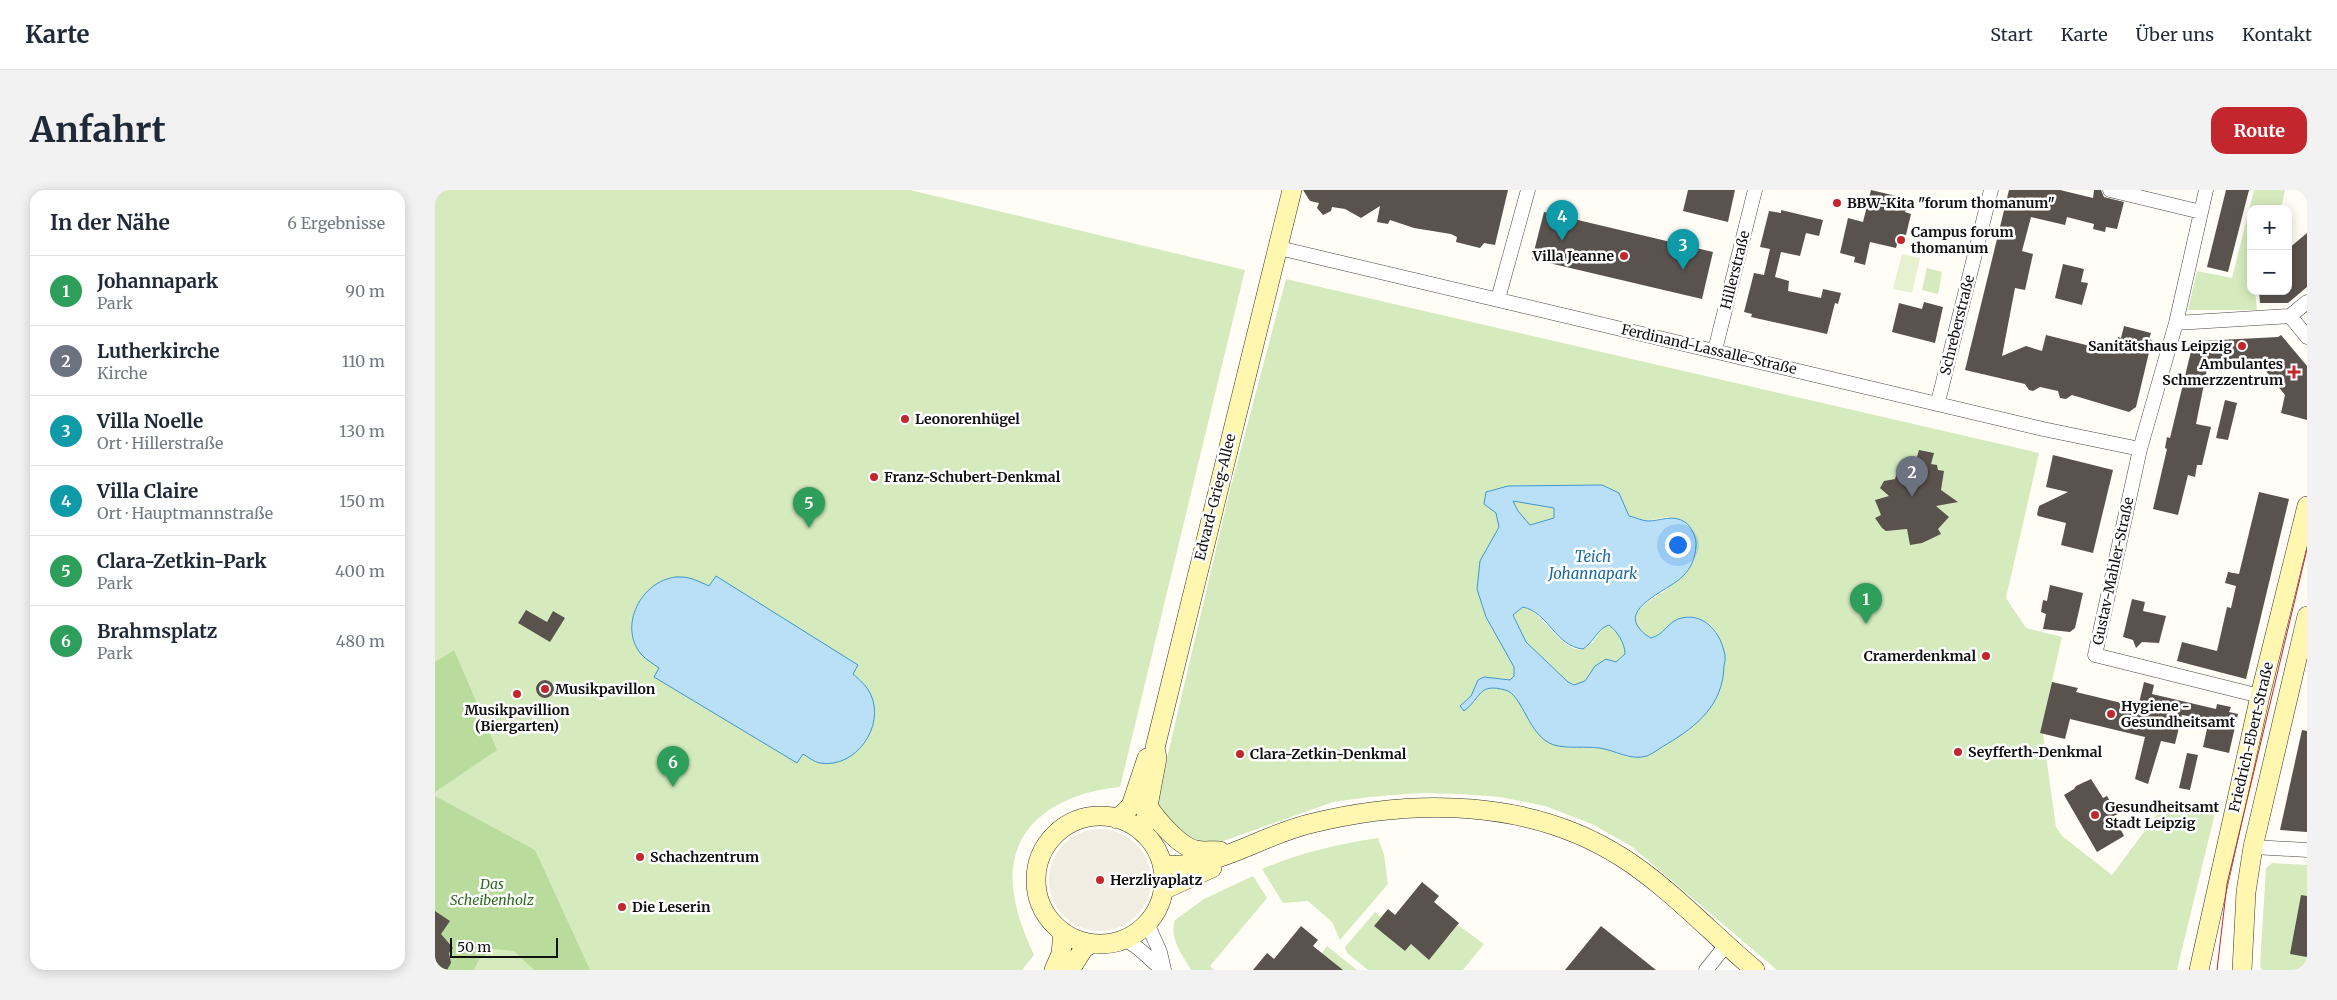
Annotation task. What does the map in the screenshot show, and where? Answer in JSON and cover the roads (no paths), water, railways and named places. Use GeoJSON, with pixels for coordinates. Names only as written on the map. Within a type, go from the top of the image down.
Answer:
{"type":"FeatureCollection","features":[{"type":"Feature","properties":{"kind":"main road","name":"Edvard-Grieg-Allee"},"geometry":{"type":"LineString","coordinates":[[1143,833],[1157,758],[1155,748],[1292,190]]}},
{"type":"Feature","properties":{"kind":"main road","name":"Friedrich-Ebert-Straße"},"geometry":{"type":"LineString","coordinates":[[2199,970],[2260,696],[2307,506]]}},
{"type":"Feature","properties":{"kind":"main road","name":"Friedrich-Ebert-Straße"},"geometry":{"type":"LineString","coordinates":[[2241,970],[2246,892],[2253,847],[2307,616]]}},
{"type":"Feature","properties":{"kind":"main road","name":"Edvard-Grieg-Allee"},"geometry":{"type":"LineString","coordinates":[[1117,819],[1131,806],[1147,755],[1155,748]]}},
{"type":"Feature","properties":{"kind":"main road"},"geometry":{"type":"LineString","coordinates":[[1148,806],[1160,824],[1190,848],[1233,854]]}},
{"type":"Feature","properties":{"kind":"main road"},"geometry":{"type":"LineString","coordinates":[[1162,865],[1194,864],[1233,854],[1307,824],[1346,815],[1375,811],[1410,807],[1456,807],[1532,818],[1588,838],[1624,858],[1671,896],[1755,970]]}},
{"type":"Feature","properties":{"kind":"main road"},"geometry":{"type":"LineString","coordinates":[[1097,816],[1117,819],[1143,833],[1151,842],[1162,865],[1163,890],[1155,913],[1147,923],[1138,932],[1124,939],[1103,944],[1091,944],[1063,932],[1049,918],[1038,896],[1036,883],[1040,859],[1053,837],[1073,822],[1097,816]]}},
{"type":"Feature","properties":{"kind":"main road"},"geometry":{"type":"LineString","coordinates":[[1163,890],[1212,869],[1233,854]]}},
{"type":"Feature","properties":{"kind":"main road"},"geometry":{"type":"LineString","coordinates":[[1054,970],[1061,954],[1063,932]]}},
{"type":"Feature","properties":{"kind":"main road"},"geometry":{"type":"LineString","coordinates":[[1070,970],[1084,948],[1091,944]]}},
{"type":"Feature","properties":{"kind":"street"},"geometry":{"type":"LineString","coordinates":[[1497,300],[1528,190]]}},
{"type":"Feature","properties":{"kind":"street","name":"Hillerstraße"},"geometry":{"type":"LineString","coordinates":[[1715,350],[1755,190]]}},
{"type":"Feature","properties":{"kind":"street","name":"Schreberstraße"},"geometry":{"type":"LineString","coordinates":[[1938,402],[1991,190]]}},
{"type":"Feature","properties":{"kind":"street"},"geometry":{"type":"LineString","coordinates":[[2110,190],[2201,212]]}},
{"type":"Feature","properties":{"kind":"street","name":"Gustav-Mahler-Straße"},"geometry":{"type":"LineString","coordinates":[[2206,190],[2176,323],[2140,449],[2095,655],[2260,696]]}},
{"type":"Feature","properties":{"kind":"street","name":"Ferdinand-Lassalle-Straße"},"geometry":{"type":"LineString","coordinates":[[1279,248],[1938,402],[2043,429],[2140,449]]}},
{"type":"Feature","properties":{"kind":"street"},"geometry":{"type":"LineString","coordinates":[[2176,323],[2290,316],[2307,302]]}},
{"type":"Feature","properties":{"kind":"street"},"geometry":{"type":"LineString","coordinates":[[2290,316],[2307,337]]}},
{"type":"Feature","properties":{"kind":"street"},"geometry":{"type":"LineString","coordinates":[[2253,847],[2307,850]]}},
{"type":"Feature","properties":{"kind":"street"},"geometry":{"type":"LineString","coordinates":[[1147,923],[1160,952],[1163,970]]}},
{"type":"Feature","properties":{"kind":"street"},"geometry":{"type":"LineString","coordinates":[[1124,939],[1131,942],[1149,960],[1163,970]]}},
{"type":"Feature","properties":{"kind":"street"},"geometry":{"type":"LineString","coordinates":[[1706,970],[1726,945]]}},
{"type":"Feature","properties":{"kind":"water","name":"Teich Johannapark"},"geometry":{"type":"Polygon","coordinates":[[[1602,485],[1619,493],[1629,516],[1648,521],[1676,518],[1685,522],[1693,532],[1696,539],[1696,550],[1689,569],[1677,581],[1644,604],[1635,618],[1640,629],[1651,638],[1678,619],[1695,618],[1708,624],[1718,636],[1725,653],[1722,680],[1719,692],[1713,703],[1698,722],[1650,755],[1635,757],[1605,749],[1565,747],[1545,741],[1532,725],[1517,699],[1505,690],[1490,688],[1481,692],[1464,711],[1460,706],[1471,696],[1478,680],[1484,677],[1510,680],[1514,676],[1514,667],[1486,617],[1477,589],[1480,561],[1499,527],[1496,513],[1484,504],[1486,492],[1508,486],[1602,485]],[[1513,501],[1518,511],[1530,525],[1554,518],[1554,508],[1513,501]],[[1523,607],[1513,615],[1526,642],[1568,682],[1574,685],[1585,681],[1595,666],[1606,659],[1616,662],[1625,654],[1620,638],[1609,625],[1601,629],[1583,649],[1573,647],[1565,642],[1532,610],[1523,607]]]}},
{"type":"Feature","properties":{"kind":"water"},"geometry":{"type":"Polygon","coordinates":[[[716,576],[858,665],[853,674],[861,681],[871,695],[874,707],[874,720],[871,732],[856,752],[845,759],[833,763],[813,761],[803,754],[797,763],[654,677],[659,668],[641,654],[634,643],[632,631],[633,618],[643,596],[664,580],[685,577],[709,586],[716,576]]]}},
{"type":"Feature","properties":{"kind":"tram line"},"geometry":{"type":"LineString","coordinates":[[2217,970],[2227,884],[2307,549]]}},
{"type":"Feature","properties":{"kind":"place","name":"BBW-Kita \"forum thomanum\""},"geometry":{"type":"Point","coordinates":[1837,203]}},
{"type":"Feature","properties":{"kind":"place","name":"Campus forum thomanum"},"geometry":{"type":"Point","coordinates":[1901,240]}},
{"type":"Feature","properties":{"kind":"place","name":"Villa Claire"},"geometry":{"type":"Point","coordinates":[1562,241]}},
{"type":"Feature","properties":{"kind":"place","name":"Villa Jeanne"},"geometry":{"type":"Point","coordinates":[1624,256]}},
{"type":"Feature","properties":{"kind":"place","name":"Villa Noelle"},"geometry":{"type":"Point","coordinates":[1683,270]}},
{"type":"Feature","properties":{"kind":"place","name":"Sanitätshaus Leipzig"},"geometry":{"type":"Point","coordinates":[2242,346]}},
{"type":"Feature","properties":{"kind":"place","name":"Ambulantes Schmerzzentrum"},"geometry":{"type":"Point","coordinates":[2294,372]}},
{"type":"Feature","properties":{"kind":"place","name":"Leonorenhügel"},"geometry":{"type":"Point","coordinates":[905,419]}},
{"type":"Feature","properties":{"kind":"place","name":"Franz-Schubert-Denkmal"},"geometry":{"type":"Point","coordinates":[874,477]}},
{"type":"Feature","properties":{"kind":"place","name":"Lutherkirche"},"geometry":{"type":"Point","coordinates":[1912,497]}},
{"type":"Feature","properties":{"kind":"place","name":"Clara-Zetkin-Park"},"geometry":{"type":"Point","coordinates":[809,528]}},
{"type":"Feature","properties":{"kind":"place","name":"Johannapark"},"geometry":{"type":"Point","coordinates":[1866,624]}},
{"type":"Feature","properties":{"kind":"place","name":"Cramerdenkmal"},"geometry":{"type":"Point","coordinates":[1986,656]}},
{"type":"Feature","properties":{"kind":"place","name":"Musikpavillon"},"geometry":{"type":"Point","coordinates":[545,689]}},
{"type":"Feature","properties":{"kind":"place","name":"Musikpavillion (Biergarten)"},"geometry":{"type":"Point","coordinates":[517,694]}},
{"type":"Feature","properties":{"kind":"place","name":"Hygiene - Gesundheitsamt"},"geometry":{"type":"Point","coordinates":[2111,714]}},
{"type":"Feature","properties":{"kind":"place","name":"Seyfferth-Denkmal"},"geometry":{"type":"Point","coordinates":[1958,752]}},
{"type":"Feature","properties":{"kind":"place","name":"Clara-Zetkin-Denkmal"},"geometry":{"type":"Point","coordinates":[1240,754]}},
{"type":"Feature","properties":{"kind":"place","name":"Brahmsplatz"},"geometry":{"type":"Point","coordinates":[673,787]}},
{"type":"Feature","properties":{"kind":"place","name":"Gesundheitsamt Stadt Leipzig"},"geometry":{"type":"Point","coordinates":[2095,815]}},
{"type":"Feature","properties":{"kind":"place","name":"Schachzentrum"},"geometry":{"type":"Point","coordinates":[640,857]}},
{"type":"Feature","properties":{"kind":"place","name":"Herzliyaplatz"},"geometry":{"type":"Point","coordinates":[1100,880]}},
{"type":"Feature","properties":{"kind":"place","name":"Die Leserin"},"geometry":{"type":"Point","coordinates":[622,907]}},
{"type":"Feature","properties":{"kind":"park label","name":"Das Scheibenholz"},"geometry":{"type":"Point","coordinates":[492,892]}}]}
